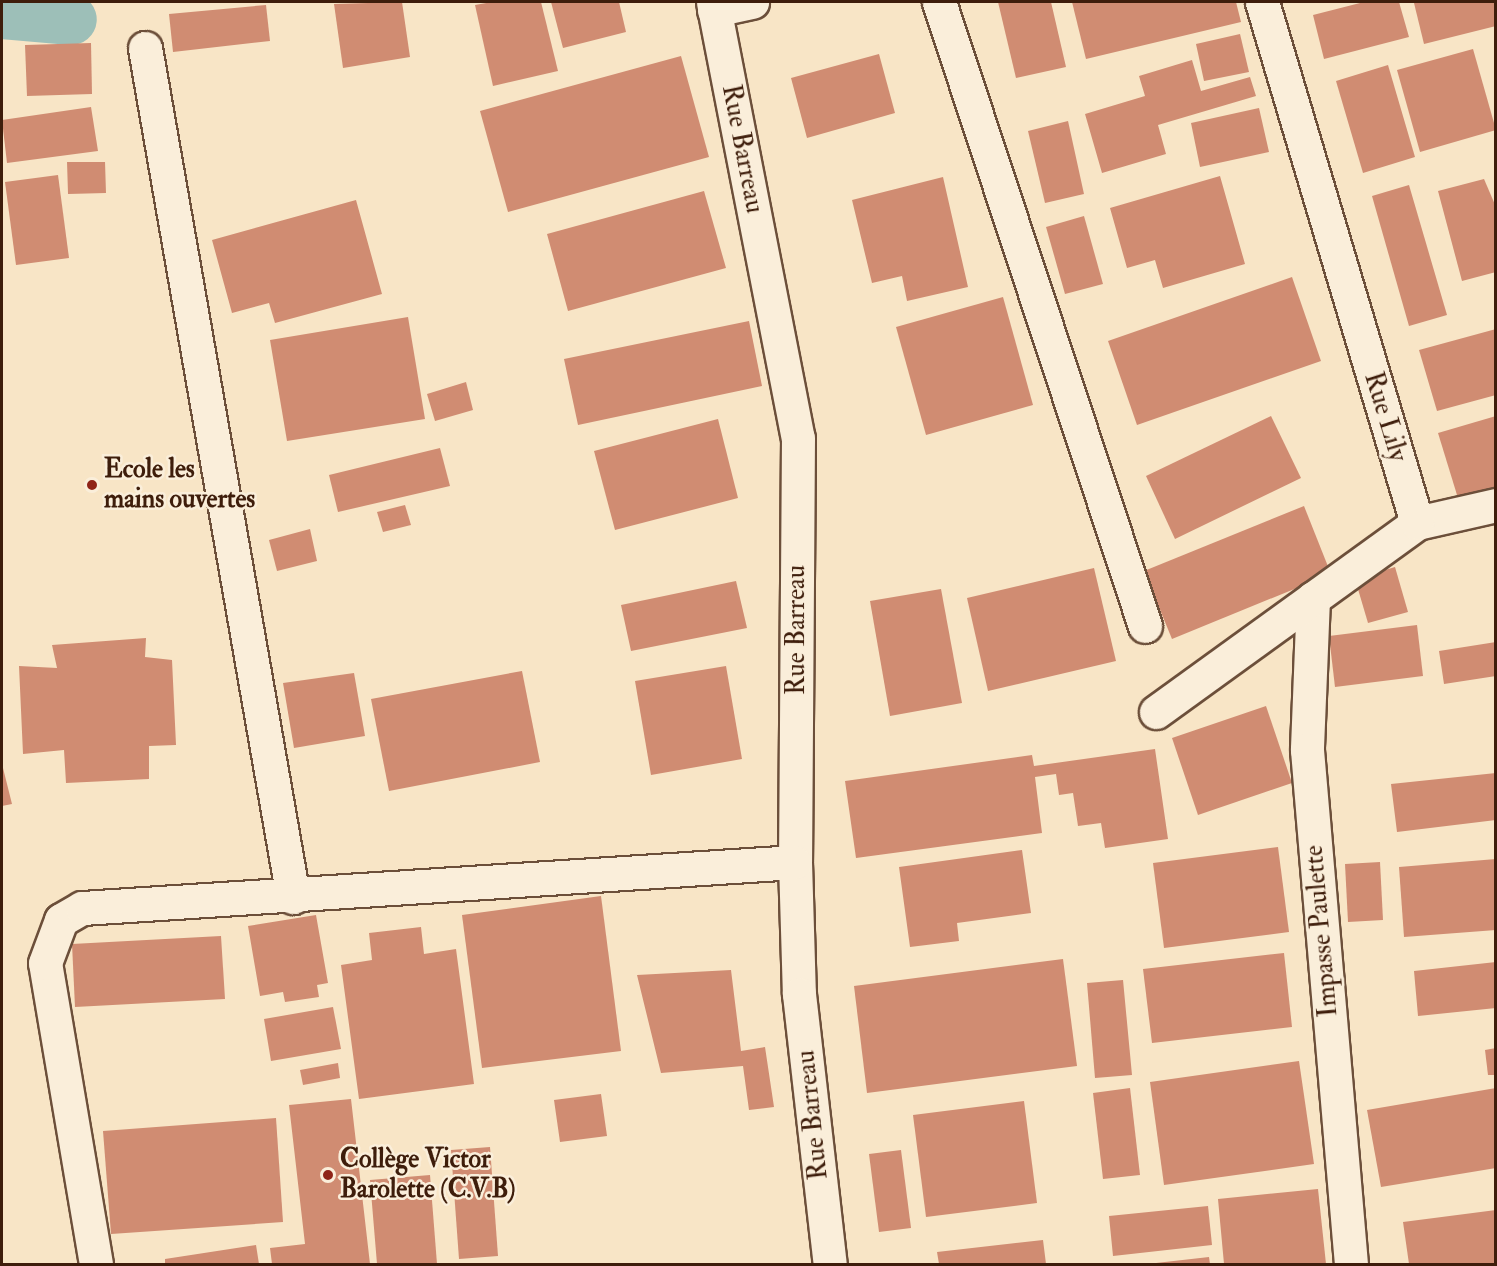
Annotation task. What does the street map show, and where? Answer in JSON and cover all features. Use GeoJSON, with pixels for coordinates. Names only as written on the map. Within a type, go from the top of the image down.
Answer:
{"type":"FeatureCollection","features":[{"type":"Feature","properties":{"kind":"street"},"geometry":{"type":"LineString","coordinates":[[714,6],[752,2]]}},
{"type":"Feature","properties":{"kind":"street"},"geometry":{"type":"LineString","coordinates":[[939,2],[1145,626]]}},
{"type":"Feature","properties":{"kind":"street","name":"Rue Lily"},"geometry":{"type":"LineString","coordinates":[[1262,2],[1417,523]]}},
{"type":"Feature","properties":{"kind":"street","name":"Rue Barreau"},"geometry":{"type":"LineString","coordinates":[[714,6],[798,438],[795,862],[799,993],[830,1264]]}},
{"type":"Feature","properties":{"kind":"street"},"geometry":{"type":"LineString","coordinates":[[145,48],[293,897]]}},
{"type":"Feature","properties":{"kind":"street"},"geometry":{"type":"LineString","coordinates":[[1156,712],[1417,523],[1496,505]]}},
{"type":"Feature","properties":{"kind":"street","name":"Impasse Paulette"},"geometry":{"type":"LineString","coordinates":[[1313,598],[1307,750],[1351,1264]]}},
{"type":"Feature","properties":{"kind":"street"},"geometry":{"type":"LineString","coordinates":[[96,1264],[45,963],[52,935],[61,920],[82,908],[293,897],[795,862]]}},
{"type":"Feature","properties":{"kind":"building"},"geometry":{"type":"Polygon","coordinates":[[[402,2],[410,57],[343,68],[334,4],[402,2]]]}},
{"type":"Feature","properties":{"kind":"building"},"geometry":{"type":"Polygon","coordinates":[[[492,2],[541,2],[558,71],[493,86],[475,5],[492,2]]]}},
{"type":"Feature","properties":{"kind":"building"},"geometry":{"type":"Polygon","coordinates":[[[551,2],[619,2],[626,32],[563,48],[551,2]]]}},
{"type":"Feature","properties":{"kind":"building"},"geometry":{"type":"Polygon","coordinates":[[[998,2],[1051,2],[1066,67],[1016,78],[998,2]]]}},
{"type":"Feature","properties":{"kind":"building"},"geometry":{"type":"Polygon","coordinates":[[[1072,2],[1236,2],[1241,22],[1086,59],[1072,2]]]}},
{"type":"Feature","properties":{"kind":"building"},"geometry":{"type":"Polygon","coordinates":[[[1364,2],[1399,2],[1409,37],[1324,59],[1313,15],[1364,2]]]}},
{"type":"Feature","properties":{"kind":"building"},"geometry":{"type":"Polygon","coordinates":[[[1496,2],[1496,26],[1424,44],[1414,3],[1496,2]]]}},
{"type":"Feature","properties":{"kind":"building"},"geometry":{"type":"Polygon","coordinates":[[[266,5],[270,41],[173,52],[169,14],[266,5]]]}},
{"type":"Feature","properties":{"kind":"building"},"geometry":{"type":"Polygon","coordinates":[[[1240,34],[1249,72],[1204,81],[1196,44],[1240,34]]]}},
{"type":"Feature","properties":{"kind":"building"},"geometry":{"type":"Polygon","coordinates":[[[91,43],[92,94],[27,96],[25,45],[91,43]]]}},
{"type":"Feature","properties":{"kind":"building"},"geometry":{"type":"Polygon","coordinates":[[[1473,49],[1496,130],[1420,152],[1397,70],[1473,49]]]}},
{"type":"Feature","properties":{"kind":"building"},"geometry":{"type":"Polygon","coordinates":[[[879,54],[895,113],[807,138],[791,78],[879,54]]]}},
{"type":"Feature","properties":{"kind":"building"},"geometry":{"type":"Polygon","coordinates":[[[681,56],[709,157],[508,212],[480,111],[681,56]]]}},
{"type":"Feature","properties":{"kind":"building"},"geometry":{"type":"Polygon","coordinates":[[[1192,60],[1201,91],[1250,77],[1256,96],[1158,125],[1166,154],[1102,173],[1085,114],[1145,96],[1139,76],[1192,60]]]}},
{"type":"Feature","properties":{"kind":"building"},"geometry":{"type":"Polygon","coordinates":[[[1388,65],[1415,157],[1363,173],[1336,81],[1388,65]]]}},
{"type":"Feature","properties":{"kind":"building"},"geometry":{"type":"Polygon","coordinates":[[[91,107],[98,151],[7,163],[2,120],[91,107]]]}},
{"type":"Feature","properties":{"kind":"building"},"geometry":{"type":"Polygon","coordinates":[[[1259,108],[1269,152],[1200,167],[1191,123],[1259,108]]]}},
{"type":"Feature","properties":{"kind":"building"},"geometry":{"type":"Polygon","coordinates":[[[1068,121],[1084,194],[1045,203],[1028,131],[1068,121]]]}},
{"type":"Feature","properties":{"kind":"building"},"geometry":{"type":"Polygon","coordinates":[[[67,162],[105,162],[106,193],[68,194],[67,162]]]}},
{"type":"Feature","properties":{"kind":"building"},"geometry":{"type":"Polygon","coordinates":[[[58,175],[69,258],[16,265],[5,182],[58,175]]]}},
{"type":"Feature","properties":{"kind":"building"},"geometry":{"type":"Polygon","coordinates":[[[1220,176],[1245,264],[1163,288],[1155,260],[1127,268],[1110,208],[1220,176]]]}},
{"type":"Feature","properties":{"kind":"building"},"geometry":{"type":"Polygon","coordinates":[[[943,177],[968,287],[907,301],[902,276],[872,283],[852,200],[943,177]]]}},
{"type":"Feature","properties":{"kind":"building"},"geometry":{"type":"Polygon","coordinates":[[[1484,179],[1496,207],[1496,272],[1462,281],[1438,191],[1484,179]]]}},
{"type":"Feature","properties":{"kind":"building"},"geometry":{"type":"Polygon","coordinates":[[[1409,185],[1447,315],[1409,326],[1372,196],[1409,185]]]}},
{"type":"Feature","properties":{"kind":"building"},"geometry":{"type":"Polygon","coordinates":[[[704,191],[726,268],[568,311],[547,234],[704,191]]]}},
{"type":"Feature","properties":{"kind":"building"},"geometry":{"type":"Polygon","coordinates":[[[356,200],[382,294],[275,323],[269,303],[232,313],[212,240],[356,200]]]}},
{"type":"Feature","properties":{"kind":"building"},"geometry":{"type":"Polygon","coordinates":[[[1084,216],[1103,284],[1065,294],[1046,227],[1084,216]]]}},
{"type":"Feature","properties":{"kind":"building"},"geometry":{"type":"Polygon","coordinates":[[[1292,277],[1321,361],[1137,425],[1108,341],[1292,277]]]}},
{"type":"Feature","properties":{"kind":"building"},"geometry":{"type":"Polygon","coordinates":[[[1003,297],[1033,405],[926,435],[896,327],[1003,297]]]}},
{"type":"Feature","properties":{"kind":"building"},"geometry":{"type":"Polygon","coordinates":[[[408,317],[425,419],[287,441],[270,340],[408,317]]]}},
{"type":"Feature","properties":{"kind":"building"},"geometry":{"type":"Polygon","coordinates":[[[749,321],[762,386],[578,425],[564,359],[749,321]]]}},
{"type":"Feature","properties":{"kind":"building"},"geometry":{"type":"Polygon","coordinates":[[[1496,329],[1496,395],[1437,411],[1419,350],[1496,329]]]}},
{"type":"Feature","properties":{"kind":"building"},"geometry":{"type":"Polygon","coordinates":[[[466,382],[473,410],[435,421],[427,394],[466,382]]]}},
{"type":"Feature","properties":{"kind":"building"},"geometry":{"type":"Polygon","coordinates":[[[1271,416],[1301,478],[1175,539],[1146,476],[1271,416]]]}},
{"type":"Feature","properties":{"kind":"building"},"geometry":{"type":"Polygon","coordinates":[[[1496,416],[1496,497],[1461,508],[1438,433],[1496,416]]]}},
{"type":"Feature","properties":{"kind":"building"},"geometry":{"type":"Polygon","coordinates":[[[718,419],[738,498],[615,530],[594,451],[718,419]]]}},
{"type":"Feature","properties":{"kind":"building"},"geometry":{"type":"Polygon","coordinates":[[[440,448],[450,486],[338,512],[329,475],[440,448]]]}},
{"type":"Feature","properties":{"kind":"building"},"geometry":{"type":"Polygon","coordinates":[[[405,505],[411,525],[383,532],[377,512],[405,505]]]}},
{"type":"Feature","properties":{"kind":"building"},"geometry":{"type":"Polygon","coordinates":[[[1304,506],[1331,574],[1172,639],[1144,571],[1304,506]]]}},
{"type":"Feature","properties":{"kind":"building"},"geometry":{"type":"Polygon","coordinates":[[[310,529],[317,561],[277,571],[269,540],[310,529]]]}},
{"type":"Feature","properties":{"kind":"building"},"geometry":{"type":"Polygon","coordinates":[[[1395,567],[1408,612],[1368,623],[1355,579],[1395,567]]]}},
{"type":"Feature","properties":{"kind":"building"},"geometry":{"type":"Polygon","coordinates":[[[1094,568],[1116,661],[988,691],[967,598],[1094,568]]]}},
{"type":"Feature","properties":{"kind":"building"},"geometry":{"type":"Polygon","coordinates":[[[736,581],[747,628],[631,651],[621,605],[736,581]]]}},
{"type":"Feature","properties":{"kind":"building"},"geometry":{"type":"Polygon","coordinates":[[[941,589],[962,703],[890,716],[870,601],[941,589]]]}},
{"type":"Feature","properties":{"kind":"building"},"geometry":{"type":"Polygon","coordinates":[[[1417,625],[1423,676],[1335,687],[1329,636],[1417,625]]]}},
{"type":"Feature","properties":{"kind":"building"},"geometry":{"type":"Polygon","coordinates":[[[146,638],[145,657],[172,660],[176,745],[149,746],[149,779],[66,783],[64,750],[23,754],[19,666],[57,668],[52,645],[146,638]]]}},
{"type":"Feature","properties":{"kind":"building"},"geometry":{"type":"Polygon","coordinates":[[[1496,642],[1496,676],[1444,684],[1439,651],[1496,642]]]}},
{"type":"Feature","properties":{"kind":"building"},"geometry":{"type":"Polygon","coordinates":[[[726,666],[742,759],[651,775],[635,681],[726,666]]]}},
{"type":"Feature","properties":{"kind":"building"},"geometry":{"type":"Polygon","coordinates":[[[522,671],[540,762],[389,791],[371,699],[522,671]]]}},
{"type":"Feature","properties":{"kind":"building"},"geometry":{"type":"Polygon","coordinates":[[[354,673],[365,736],[294,748],[283,683],[354,673]]]}},
{"type":"Feature","properties":{"kind":"building"},"geometry":{"type":"Polygon","coordinates":[[[1266,706],[1292,783],[1198,815],[1172,738],[1266,706]]]}},
{"type":"Feature","properties":{"kind":"building"},"geometry":{"type":"Polygon","coordinates":[[[1155,749],[1168,839],[1105,848],[1101,823],[1078,826],[1073,793],[1059,795],[1056,774],[1035,777],[1042,833],[856,858],[845,781],[1032,755],[1034,766],[1155,749]]]}},
{"type":"Feature","properties":{"kind":"building"},"geometry":{"type":"Polygon","coordinates":[[[2,764],[12,804],[2,806],[2,764]]]}},
{"type":"Feature","properties":{"kind":"building"},"geometry":{"type":"Polygon","coordinates":[[[1496,773],[1496,820],[1397,832],[1391,784],[1496,773]]]}},
{"type":"Feature","properties":{"kind":"building"},"geometry":{"type":"Polygon","coordinates":[[[1278,847],[1289,932],[1164,948],[1153,863],[1278,847]]]}},
{"type":"Feature","properties":{"kind":"building"},"geometry":{"type":"Polygon","coordinates":[[[1022,850],[1031,913],[957,923],[959,941],[910,947],[899,867],[1022,850]]]}},
{"type":"Feature","properties":{"kind":"building"},"geometry":{"type":"Polygon","coordinates":[[[1496,859],[1496,930],[1404,937],[1399,867],[1496,859]]]}},
{"type":"Feature","properties":{"kind":"building"},"geometry":{"type":"Polygon","coordinates":[[[1380,862],[1383,920],[1348,922],[1345,864],[1380,862]]]}},
{"type":"Feature","properties":{"kind":"building"},"geometry":{"type":"Polygon","coordinates":[[[601,896],[621,1051],[482,1068],[462,915],[601,896]]]}},
{"type":"Feature","properties":{"kind":"building"},"geometry":{"type":"Polygon","coordinates":[[[316,915],[328,983],[317,985],[319,997],[285,1002],[283,992],[260,996],[248,926],[316,915]]]}},
{"type":"Feature","properties":{"kind":"building"},"geometry":{"type":"Polygon","coordinates":[[[421,927],[424,954],[456,949],[474,1084],[359,1099],[341,965],[372,960],[369,933],[421,927]]]}},
{"type":"Feature","properties":{"kind":"building"},"geometry":{"type":"Polygon","coordinates":[[[221,936],[225,999],[75,1007],[72,944],[221,936]]]}},
{"type":"Feature","properties":{"kind":"building"},"geometry":{"type":"Polygon","coordinates":[[[1284,953],[1292,1027],[1152,1043],[1143,969],[1284,953]]]}},
{"type":"Feature","properties":{"kind":"building"},"geometry":{"type":"Polygon","coordinates":[[[1063,959],[1077,1066],[867,1093],[854,986],[1063,959]]]}},
{"type":"Feature","properties":{"kind":"building"},"geometry":{"type":"Polygon","coordinates":[[[1496,962],[1496,1008],[1418,1016],[1414,971],[1496,962]]]}},
{"type":"Feature","properties":{"kind":"building"},"geometry":{"type":"Polygon","coordinates":[[[731,970],[741,1051],[765,1047],[774,1107],[749,1110],[743,1066],[661,1073],[637,975],[731,970]]]}},
{"type":"Feature","properties":{"kind":"building"},"geometry":{"type":"Polygon","coordinates":[[[1123,980],[1132,1075],[1095,1078],[1087,983],[1123,980]]]}},
{"type":"Feature","properties":{"kind":"building"},"geometry":{"type":"Polygon","coordinates":[[[333,1007],[341,1049],[271,1061],[264,1019],[333,1007]]]}},
{"type":"Feature","properties":{"kind":"building"},"geometry":{"type":"Polygon","coordinates":[[[1496,1048],[1496,1075],[1488,1075],[1485,1050],[1496,1048]]]}},
{"type":"Feature","properties":{"kind":"building"},"geometry":{"type":"Polygon","coordinates":[[[1299,1061],[1314,1164],[1164,1185],[1150,1082],[1299,1061]]]}},
{"type":"Feature","properties":{"kind":"building"},"geometry":{"type":"Polygon","coordinates":[[[338,1063],[340,1078],[303,1085],[300,1070],[338,1063]]]}},
{"type":"Feature","properties":{"kind":"building"},"geometry":{"type":"Polygon","coordinates":[[[1130,1088],[1140,1175],[1103,1179],[1093,1093],[1130,1088]]]}},
{"type":"Feature","properties":{"kind":"building"},"geometry":{"type":"Polygon","coordinates":[[[1496,1088],[1496,1168],[1381,1187],[1367,1110],[1496,1088]]]}},
{"type":"Feature","properties":{"kind":"building"},"geometry":{"type":"Polygon","coordinates":[[[601,1094],[607,1136],[560,1142],[554,1100],[601,1094]]]}},
{"type":"Feature","properties":{"kind":"building","name":"Collège Victor Barolette (C.V.B)"},"geometry":{"type":"Polygon","coordinates":[[[351,1099],[370,1264],[272,1264],[270,1248],[305,1244],[289,1105],[351,1099]]]}},
{"type":"Feature","properties":{"kind":"building"},"geometry":{"type":"Polygon","coordinates":[[[1024,1101],[1037,1203],[926,1217],[913,1115],[1024,1101]]]}},
{"type":"Feature","properties":{"kind":"building"},"geometry":{"type":"Polygon","coordinates":[[[276,1118],[283,1222],[111,1234],[103,1131],[276,1118]]]}},
{"type":"Feature","properties":{"kind":"building"},"geometry":{"type":"Polygon","coordinates":[[[490,1147],[498,1256],[459,1259],[451,1150],[490,1147]]]}},
{"type":"Feature","properties":{"kind":"building"},"geometry":{"type":"Polygon","coordinates":[[[901,1150],[911,1228],[879,1232],[869,1154],[901,1150]]]}},
{"type":"Feature","properties":{"kind":"building"},"geometry":{"type":"Polygon","coordinates":[[[430,1175],[437,1264],[377,1264],[370,1180],[430,1175]]]}},
{"type":"Feature","properties":{"kind":"building"},"geometry":{"type":"Polygon","coordinates":[[[1318,1189],[1326,1264],[1224,1264],[1218,1199],[1318,1189]]]}},
{"type":"Feature","properties":{"kind":"building"},"geometry":{"type":"Polygon","coordinates":[[[1208,1206],[1212,1245],[1113,1256],[1109,1216],[1208,1206]]]}},
{"type":"Feature","properties":{"kind":"building"},"geometry":{"type":"Polygon","coordinates":[[[1496,1210],[1496,1264],[1409,1264],[1403,1222],[1496,1210]]]}},
{"type":"Feature","properties":{"kind":"building"},"geometry":{"type":"Polygon","coordinates":[[[1043,1240],[1046,1264],[939,1264],[937,1252],[1043,1240]]]}},
{"type":"Feature","properties":{"kind":"building"},"geometry":{"type":"Polygon","coordinates":[[[256,1245],[259,1264],[165,1264],[165,1259],[256,1245]]]}},
{"type":"Feature","properties":{"kind":"building"},"geometry":{"type":"Polygon","coordinates":[[[1209,1257],[1210,1264],[1156,1264],[1156,1263],[1209,1257]]]}},
{"type":"Feature","properties":{"kind":"waterway"},"geometry":{"type":"LineString","coordinates":[[2,13],[71,19]]}},
{"type":"Feature","properties":{"kind":"place","name":"Ecole les mains ouvertes"},"geometry":{"type":"Point","coordinates":[92,485]}},
{"type":"Feature","properties":{"kind":"place","name":"Collège Victor Barolette (C.V.B)"},"geometry":{"type":"Point","coordinates":[328,1175]}}]}
